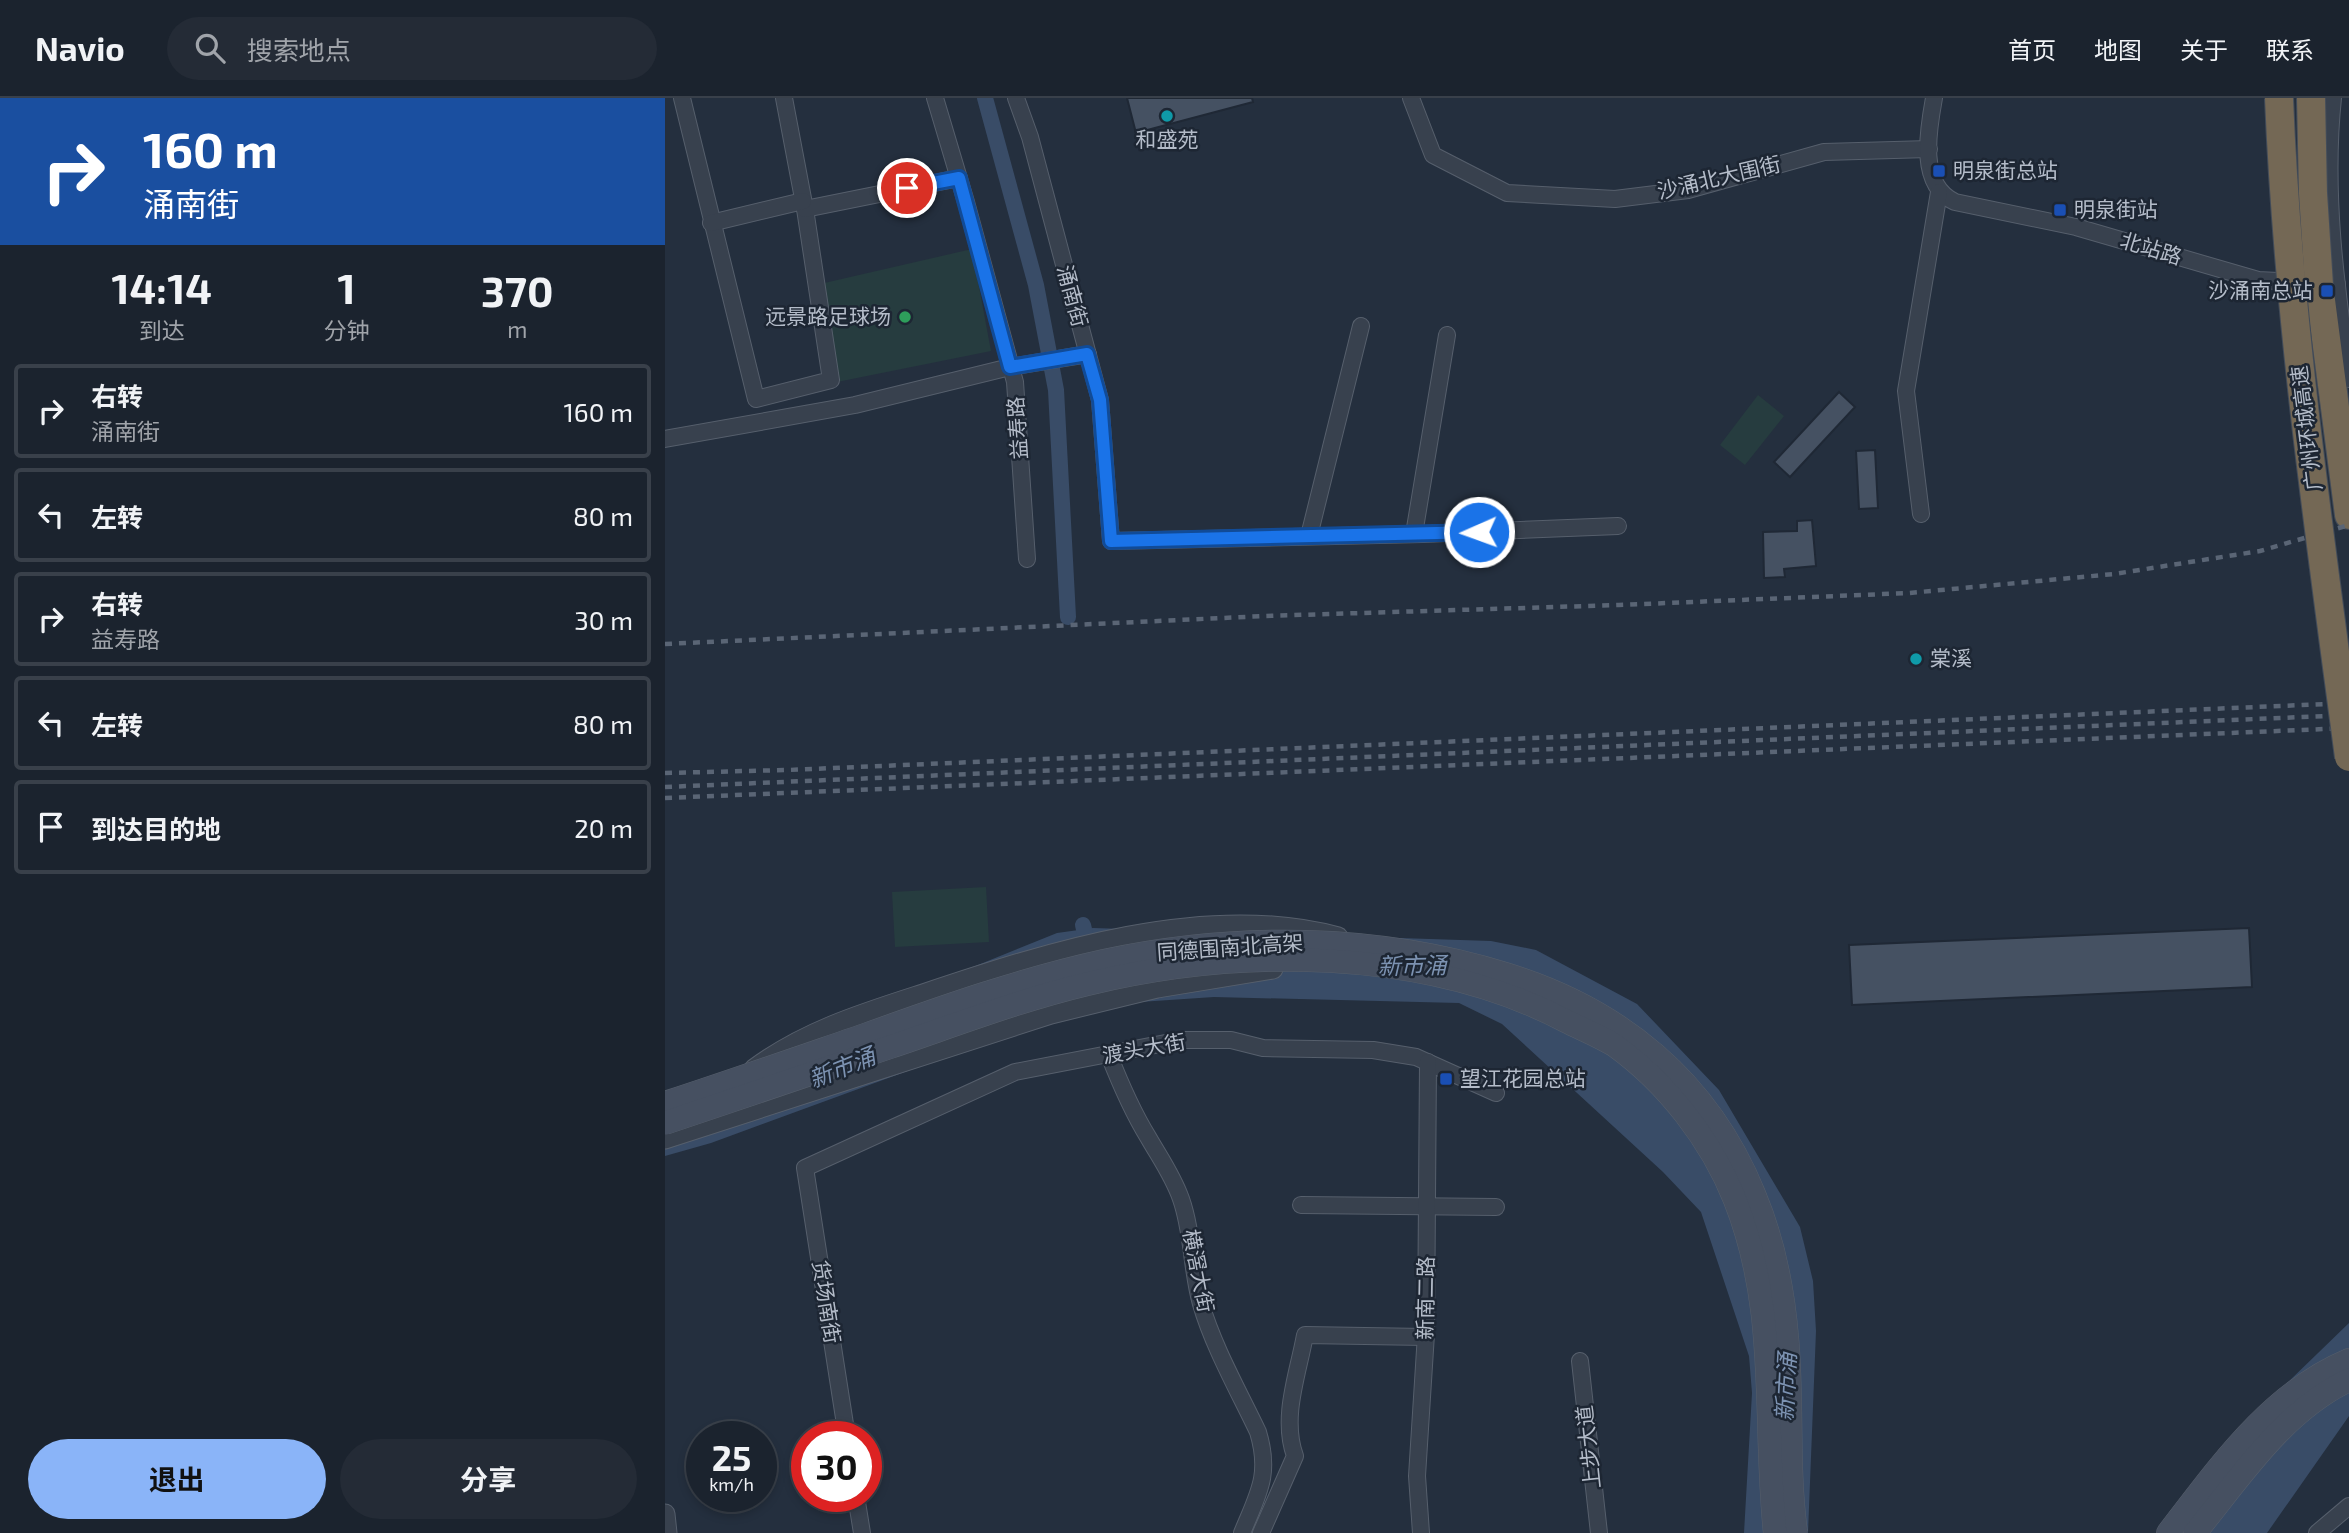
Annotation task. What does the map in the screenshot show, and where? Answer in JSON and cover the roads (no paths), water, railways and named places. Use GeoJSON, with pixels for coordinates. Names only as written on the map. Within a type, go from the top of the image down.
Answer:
{"type":"FeatureCollection","features":[{"type":"Feature","properties":{"kind":"highway","name":"广州环城高速"},"geometry":{"type":"LineString","coordinates":[[2279,98],[2290,288],[2349,757]]}},
{"type":"Feature","properties":{"kind":"highway","name":"广州环城高速"},"geometry":{"type":"LineString","coordinates":[[2311,98],[2319,285],[2349,515]]}},
{"type":"Feature","properties":{"kind":"main road","name":"同德围南北高架"},"geometry":{"type":"LineString","coordinates":[[665,1103],[1046,975],[1103,961],[1184,948],[1274,941],[1327,942],[1433,954],[1539,984],[1605,1016],[1659,1057],[1683,1080],[1724,1134],[1755,1195],[1777,1266],[1788,1340],[1791,1477],[1796,1533]]}},
{"type":"Feature","properties":{"kind":"main road","name":"同德围南北高架"},"geometry":{"type":"LineString","coordinates":[[665,1125],[1025,1001],[1120,977],[1220,964],[1284,960],[1323,961],[1425,973],[1517,999],[1613,1045],[1647,1073],[1679,1106],[1723,1174],[1742,1218],[1758,1276],[1767,1338],[1775,1533]]}},
{"type":"Feature","properties":{"kind":"main road"},"geometry":{"type":"LineString","coordinates":[[2168,1533],[2245,1437],[2271,1410],[2316,1376],[2349,1360]]}},
{"type":"Feature","properties":{"kind":"main road"},"geometry":{"type":"LineString","coordinates":[[2195,1533],[2288,1421],[2321,1395],[2349,1380]]}},
{"type":"Feature","properties":{"kind":"street"},"geometry":{"type":"LineString","coordinates":[[682,98],[756,399],[831,380],[804,205],[784,98]]}},
{"type":"Feature","properties":{"kind":"street","name":"益寿路"},"geometry":{"type":"LineString","coordinates":[[935,98],[1015,382],[1027,559]]}},
{"type":"Feature","properties":{"kind":"street","name":"涌南街"},"geometry":{"type":"LineString","coordinates":[[1016,98],[1030,137],[1100,400],[1111,541],[1309,536]]}},
{"type":"Feature","properties":{"kind":"street","name":"沙涌北大围街"},"geometry":{"type":"LineString","coordinates":[[1411,98],[1433,155],[1507,193],[1615,199],[1688,190],[1824,152],[1929,149]]}},
{"type":"Feature","properties":{"kind":"street"},"geometry":{"type":"LineString","coordinates":[[1921,514],[1906,391],[1939,192],[1932,175],[1929,149],[1934,98]]}},
{"type":"Feature","properties":{"kind":"street"},"geometry":{"type":"LineString","coordinates":[[2333,98],[2329,171],[2330,217],[2349,379]]}},
{"type":"Feature","properties":{"kind":"street"},"geometry":{"type":"LineString","coordinates":[[712,223],[959,178]]}},
{"type":"Feature","properties":{"kind":"street","name":"北站路"},"geometry":{"type":"LineString","coordinates":[[1939,192],[1955,202],[2076,227],[2258,280],[2337,284]]}},
{"type":"Feature","properties":{"kind":"street"},"geometry":{"type":"LineString","coordinates":[[1361,326],[1309,536],[1618,526]]}},
{"type":"Feature","properties":{"kind":"street"},"geometry":{"type":"LineString","coordinates":[[1414,534],[1447,335]]}},
{"type":"Feature","properties":{"kind":"street"},"geometry":{"type":"LineString","coordinates":[[665,439],[855,405],[1010,367],[1087,354]]}},
{"type":"Feature","properties":{"kind":"street"},"geometry":{"type":"LineString","coordinates":[[665,1125],[712,1108],[773,1055],[825,1028],[983,974],[1061,953],[1129,936],[1221,926],[1290,928],[1321,932],[1376,947]]}},
{"type":"Feature","properties":{"kind":"street"},"geometry":{"type":"LineString","coordinates":[[665,1139],[1051,1014],[1157,988],[1323,961]]}},
{"type":"Feature","properties":{"kind":"street","name":"渡头大街"},"geometry":{"type":"LineString","coordinates":[[805,1168],[1015,1072],[1181,1040],[1231,1040],[1263,1048],[1373,1050],[1416,1057],[1496,1093]]}},
{"type":"Feature","properties":{"kind":"street","name":"横滘大街"},"geometry":{"type":"LineString","coordinates":[[1109,1055],[1121,1087],[1168,1168],[1180,1196],[1188,1221],[1201,1305],[1258,1432],[1263,1451],[1263,1478],[1241,1533]]}},
{"type":"Feature","properties":{"kind":"street","name":"新南二路"},"geometry":{"type":"LineString","coordinates":[[1421,1533],[1417,1476],[1426,1337],[1428,1062]]}},
{"type":"Feature","properties":{"kind":"street","name":"货场南街"},"geometry":{"type":"LineString","coordinates":[[805,1168],[845,1421]]}},
{"type":"Feature","properties":{"kind":"street"},"geometry":{"type":"LineString","coordinates":[[1301,1205],[1496,1207]]}},
{"type":"Feature","properties":{"kind":"street"},"geometry":{"type":"LineString","coordinates":[[1261,1533],[1295,1456],[1289,1438],[1290,1412],[1305,1335],[1426,1337]]}},
{"type":"Feature","properties":{"kind":"street","name":"上步大道"},"geometry":{"type":"LineString","coordinates":[[1580,1361],[1599,1533]]}},
{"type":"Feature","properties":{"kind":"street"},"geometry":{"type":"LineString","coordinates":[[2321,1395],[2349,1388]]}},
{"type":"Feature","properties":{"kind":"street"},"geometry":{"type":"LineString","coordinates":[[2316,1533],[2349,1506]]}},
{"type":"Feature","properties":{"kind":"street"},"geometry":{"type":"LineString","coordinates":[[859,1512],[862,1533]]}},
{"type":"Feature","properties":{"kind":"street"},"geometry":{"type":"LineString","coordinates":[[665,1514],[667,1533]]}},
{"type":"Feature","properties":{"kind":"water","name":"新市涌"},"geometry":{"type":"Polygon","coordinates":[[[1093,928],[1491,941],[1536,950],[1637,1004],[1719,1090],[1800,1227],[1813,1281],[1816,1331],[1808,1533],[1744,1533],[1752,1393],[1749,1356],[1701,1212],[1663,1172],[1502,1024],[1459,1003],[1214,997],[1095,1005],[711,1143],[665,1156],[665,1094],[720,1078],[872,1008],[1057,933],[1093,928]]]}},
{"type":"Feature","properties":{"kind":"water"},"geometry":{"type":"Polygon","coordinates":[[[2349,1323],[2349,1416],[2267,1533],[2208,1533],[2282,1443],[2253,1416],[2349,1323]]]}},
{"type":"Feature","properties":{"kind":"waterway"},"geometry":{"type":"LineString","coordinates":[[985,98],[1036,285],[1056,390],[1068,617]]}},
{"type":"Feature","properties":{"kind":"waterway"},"geometry":{"type":"LineString","coordinates":[[1083,925],[1089,951]]}},
{"type":"Feature","properties":{"kind":"railway"},"geometry":{"type":"LineString","coordinates":[[665,644],[1265,616],[1909,593],[2114,574],[2260,551],[2349,525]]}},
{"type":"Feature","properties":{"kind":"railway"},"geometry":{"type":"LineString","coordinates":[[665,773],[788,770],[2349,703]]}},
{"type":"Feature","properties":{"kind":"railway"},"geometry":{"type":"LineString","coordinates":[[665,787],[2349,715]]}},
{"type":"Feature","properties":{"kind":"railway"},"geometry":{"type":"LineString","coordinates":[[665,798],[2349,728]]}},
{"type":"Feature","properties":{"kind":"place","name":"和盛苑"},"geometry":{"type":"Point","coordinates":[1167,116]}},
{"type":"Feature","properties":{"kind":"place","name":"明泉街总站"},"geometry":{"type":"Point","coordinates":[1939,171]}},
{"type":"Feature","properties":{"kind":"place","name":"明泉街站"},"geometry":{"type":"Point","coordinates":[2060,210]}},
{"type":"Feature","properties":{"kind":"place","name":"沙涌南总站"},"geometry":{"type":"Point","coordinates":[2327,291]}},
{"type":"Feature","properties":{"kind":"place","name":"远景路足球场"},"geometry":{"type":"Point","coordinates":[905,317]}},
{"type":"Feature","properties":{"kind":"place","name":"棠溪"},"geometry":{"type":"Point","coordinates":[1916,659]}},
{"type":"Feature","properties":{"kind":"place","name":"望江花园总站"},"geometry":{"type":"Point","coordinates":[1446,1079]}}]}
